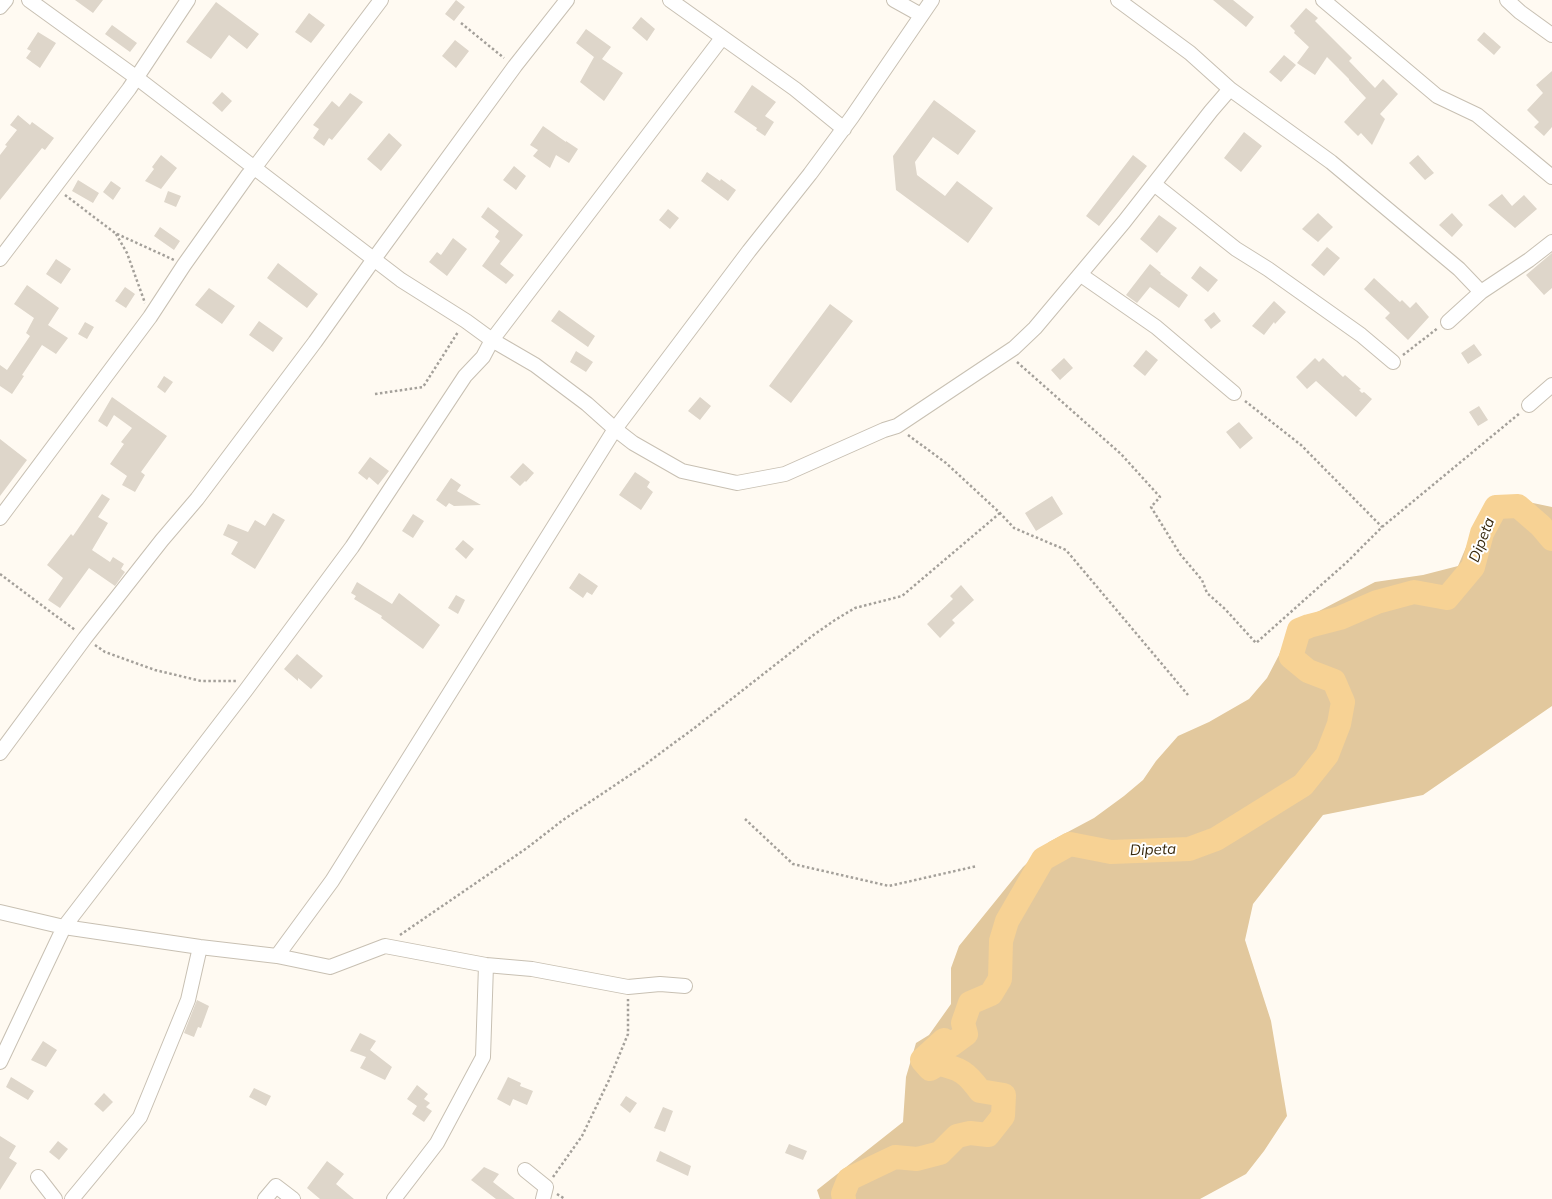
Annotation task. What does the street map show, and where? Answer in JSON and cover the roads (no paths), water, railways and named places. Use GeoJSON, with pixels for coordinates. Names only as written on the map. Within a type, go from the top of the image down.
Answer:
{"type":"FeatureCollection","features":[{"type":"Feature","properties":{"kind":"street"},"geometry":{"type":"LineString","coordinates":[[0,7],[6,0]]}},
{"type":"Feature","properties":{"kind":"street"},"geometry":{"type":"LineString","coordinates":[[29,0],[136,78],[401,280],[466,321],[492,340],[535,365],[587,404],[633,443],[682,471],[737,483],[785,474],[897,426],[1014,348],[1035,328],[1081,275],[1230,89]]}},
{"type":"Feature","properties":{"kind":"street"},"geometry":{"type":"LineString","coordinates":[[0,259],[136,78],[188,0]]}},
{"type":"Feature","properties":{"kind":"street"},"geometry":{"type":"LineString","coordinates":[[0,518],[150,317],[184,265],[248,175],[381,0]]}},
{"type":"Feature","properties":{"kind":"street"},"geometry":{"type":"LineString","coordinates":[[0,753],[85,638],[162,540],[197,499],[315,342],[515,66],[567,0]]}},
{"type":"Feature","properties":{"kind":"street"},"geometry":{"type":"LineString","coordinates":[[670,0],[794,89],[844,128]]}},
{"type":"Feature","properties":{"kind":"street"},"geometry":{"type":"LineString","coordinates":[[894,0],[921,15]]}},
{"type":"Feature","properties":{"kind":"street"},"geometry":{"type":"LineString","coordinates":[[277,956],[332,881],[615,429],[844,128],[932,0]]}},
{"type":"Feature","properties":{"kind":"street"},"geometry":{"type":"LineString","coordinates":[[1118,0],[1190,53],[1230,89],[1332,162],[1459,269],[1480,292]]}},
{"type":"Feature","properties":{"kind":"street"},"geometry":{"type":"LineString","coordinates":[[1323,0],[1438,96],[1477,115],[1552,178]]}},
{"type":"Feature","properties":{"kind":"street"},"geometry":{"type":"LineString","coordinates":[[1506,0],[1552,35]]}},
{"type":"Feature","properties":{"kind":"street"},"geometry":{"type":"LineString","coordinates":[[0,1062],[64,926],[254,680],[352,547],[465,376],[483,357],[492,340],[722,38]]}},
{"type":"Feature","properties":{"kind":"street"},"geometry":{"type":"LineString","coordinates":[[1154,184],[1236,248],[1361,335],[1393,362]]}},
{"type":"Feature","properties":{"kind":"street"},"geometry":{"type":"LineString","coordinates":[[1448,322],[1480,292],[1529,260],[1552,242]]}},
{"type":"Feature","properties":{"kind":"street"},"geometry":{"type":"LineString","coordinates":[[1081,275],[1156,328],[1234,393]]}},
{"type":"Feature","properties":{"kind":"street"},"geometry":{"type":"LineString","coordinates":[[1529,405],[1552,385]]}},
{"type":"Feature","properties":{"kind":"street"},"geometry":{"type":"LineString","coordinates":[[0,912],[64,926],[200,947],[277,956],[330,967],[385,946],[486,965],[532,969],[628,988],[660,984],[685,986]]}},
{"type":"Feature","properties":{"kind":"street"},"geometry":{"type":"LineString","coordinates":[[72,1199],[140,1117],[188,1000],[200,947]]}},
{"type":"Feature","properties":{"kind":"street"},"geometry":{"type":"LineString","coordinates":[[394,1199],[437,1143],[483,1057],[486,965]]}},
{"type":"Feature","properties":{"kind":"street"},"geometry":{"type":"LineString","coordinates":[[525,1170],[544,1193]]}},
{"type":"Feature","properties":{"kind":"street"},"geometry":{"type":"LineString","coordinates":[[38,1177],[55,1199]]}},
{"type":"Feature","properties":{"kind":"street"},"geometry":{"type":"LineString","coordinates":[[265,1199],[276,1186],[293,1199]]}},
{"type":"Feature","properties":{"kind":"waterway","name":"Dipeta"},"geometry":{"type":"LineString","coordinates":[[844,1199],[843,1194],[849,1179],[895,1157],[917,1159],[940,1153],[957,1136],[970,1133],[988,1135],[1003,1116],[1004,1095],[980,1091],[962,1072],[952,1067],[938,1064],[930,1069],[922,1060],[944,1040],[951,1045],[966,1034],[963,1023],[970,1003],[991,994],[1000,979],[1001,941],[1007,921],[1043,859],[1070,844],[1111,852],[1189,849],[1216,839],[1303,785],[1327,755],[1339,724],[1343,702],[1334,681],[1308,671],[1291,657],[1299,630],[1340,618],[1377,602],[1414,592],[1447,598],[1473,567],[1482,533],[1496,507],[1518,506],[1541,526],[1552,539]]}}]}
